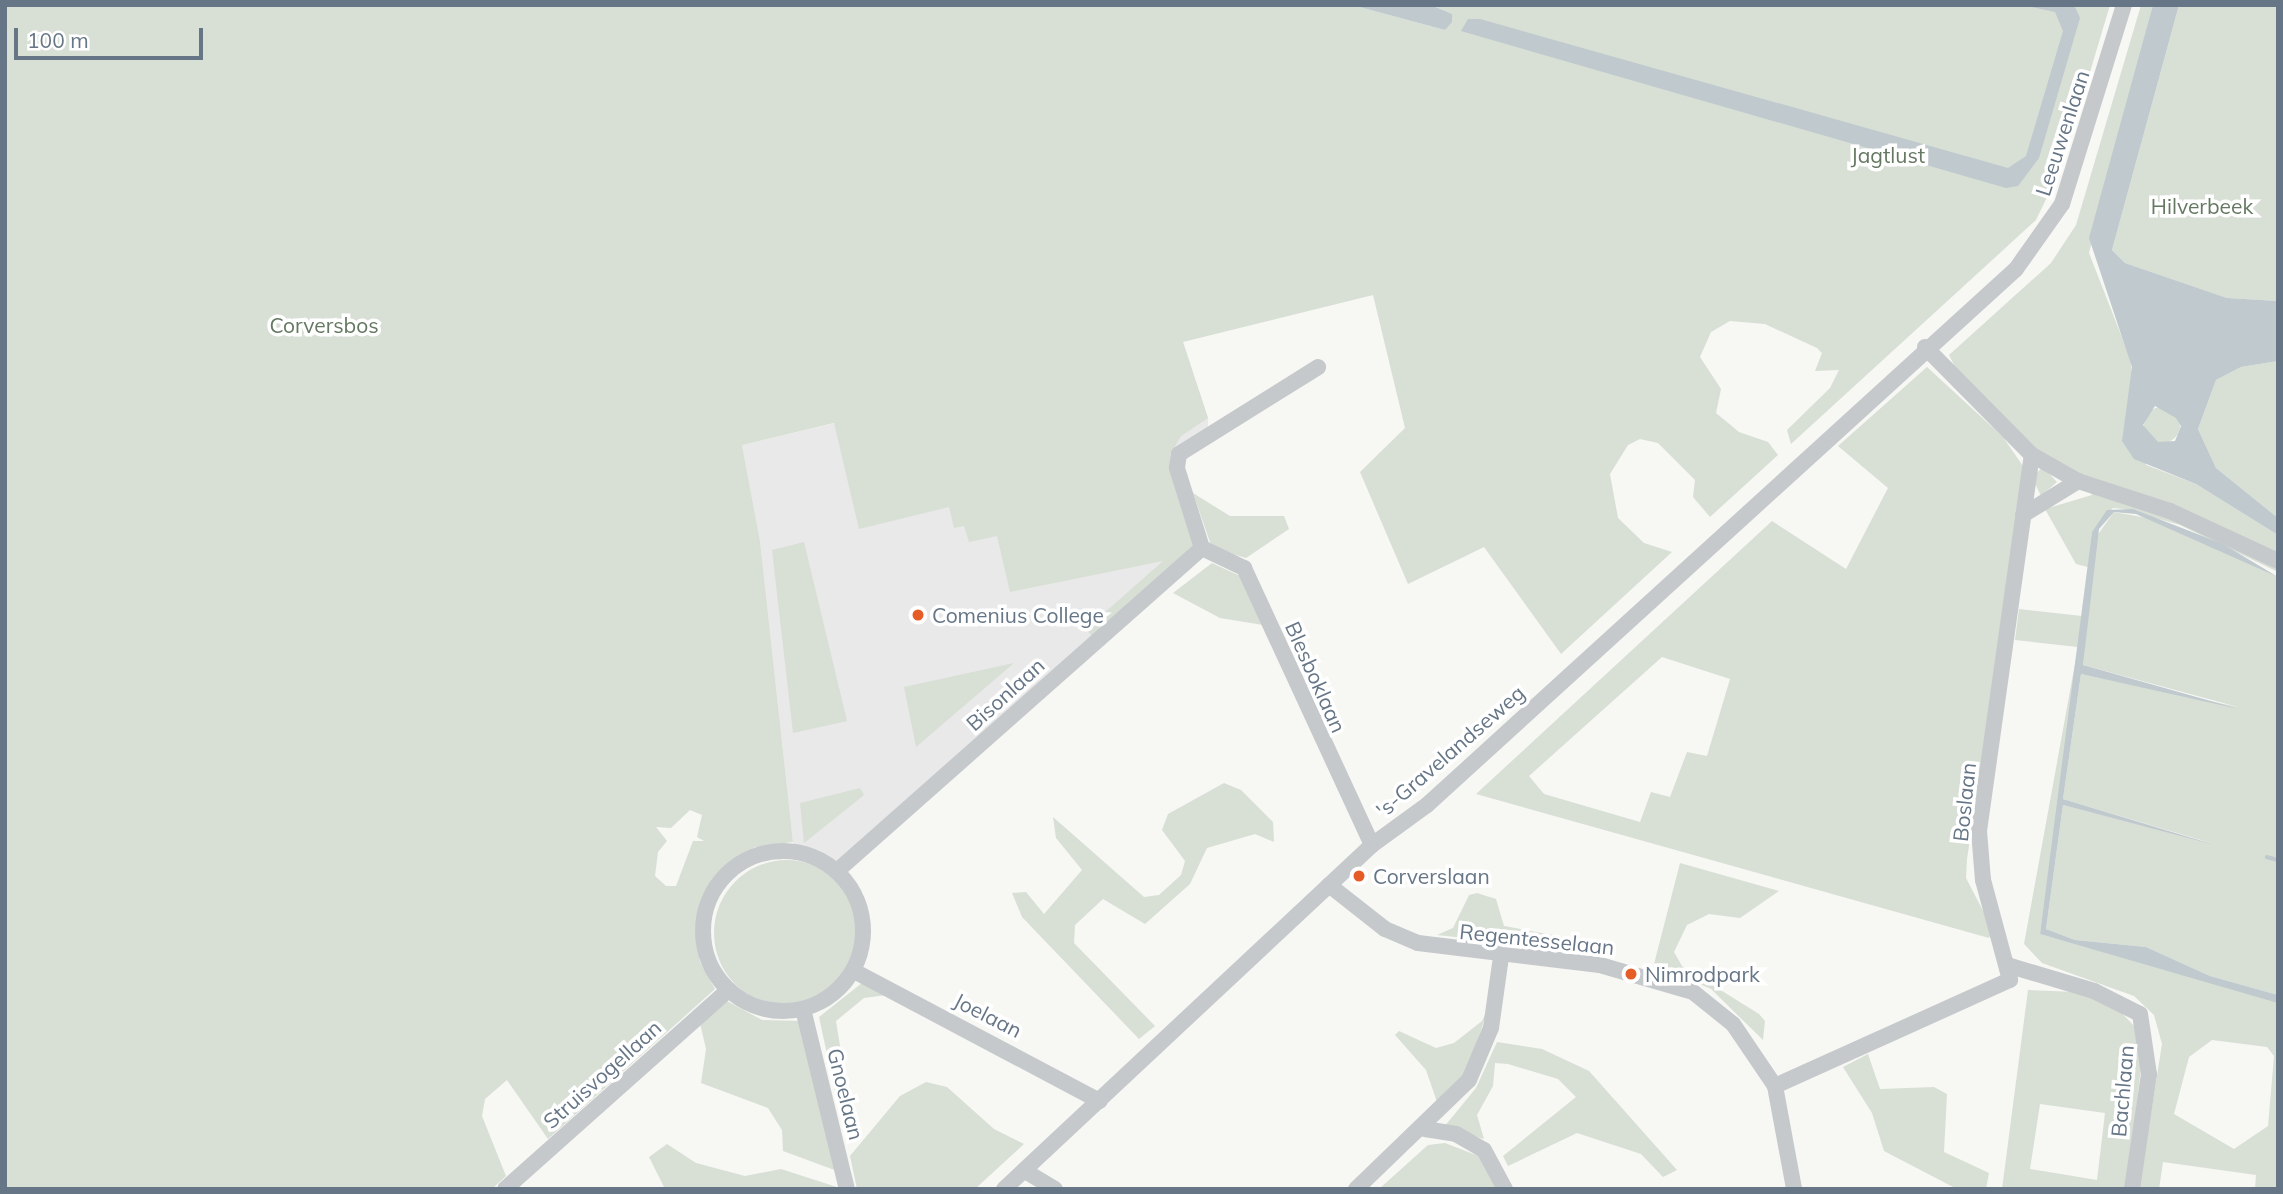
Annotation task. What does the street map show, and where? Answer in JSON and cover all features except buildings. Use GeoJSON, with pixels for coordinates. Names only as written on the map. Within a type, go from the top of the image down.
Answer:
{"type":"FeatureCollection","features":[{"type":"Feature","properties":{"kind":"street","name":"Leeuwenlaan"},"geometry":{"type":"LineString","coordinates":[[1925,347],[2016,269],[2046,232],[2076,170],[2124,5]]}},
{"type":"Feature","properties":{"kind":"street"},"geometry":{"type":"LineString","coordinates":[[1925,347],[2032,454],[2078,481],[2170,511],[2278,561]]}},
{"type":"Feature","properties":{"kind":"street","name":"'s-Gravelandseweg"},"geometry":{"type":"LineString","coordinates":[[1004,1189],[1372,845],[1427,805],[1925,347]]}},
{"type":"Feature","properties":{"kind":"street"},"geometry":{"type":"LineString","coordinates":[[1202,548],[1177,468],[1179,454],[1318,367]]}},
{"type":"Feature","properties":{"kind":"street","name":"Boslaan"},"geometry":{"type":"LineString","coordinates":[[2007,965],[1983,880],[1979,840],[2032,454]]}},
{"type":"Feature","properties":{"kind":"street"},"geometry":{"type":"LineString","coordinates":[[2023,515],[2078,481]]}},
{"type":"Feature","properties":{"kind":"street","name":"Blesboklaan"},"geometry":{"type":"LineString","coordinates":[[1202,548],[1244,568],[1372,845]]}},
{"type":"Feature","properties":{"kind":"street","name":"Bisonlaan"},"geometry":{"type":"LineString","coordinates":[[837,871],[1202,548]]}},
{"type":"Feature","properties":{"kind":"street"},"geometry":{"type":"LineString","coordinates":[[794,851],[837,871],[863,918],[854,971],[823,1001],[803,1009],[763,1010],[728,990],[705,952],[702,929],[711,897],[730,870],[749,857],[794,851]]}},
{"type":"Feature","properties":{"kind":"street","name":"Regentesselaan"},"geometry":{"type":"LineString","coordinates":[[1329,886],[1385,929],[1418,943],[1501,957],[1600,965],[1693,992],[1733,1024],[1775,1086],[1794,1189]]}},
{"type":"Feature","properties":{"kind":"street"},"geometry":{"type":"LineString","coordinates":[[1356,1189],[1425,1129],[1469,1080],[1491,1028],[1501,957]]}},
{"type":"Feature","properties":{"kind":"street"},"geometry":{"type":"LineString","coordinates":[[1775,1086],[2010,979],[2007,965]]}},
{"type":"Feature","properties":{"kind":"street","name":"Bachlaan"},"geometry":{"type":"LineString","coordinates":[[2007,965],[2094,991],[2140,1014],[2149,1074],[2133,1189]]}},
{"type":"Feature","properties":{"kind":"street","name":"Joelaan"},"geometry":{"type":"LineString","coordinates":[[854,971],[1100,1101]]}},
{"type":"Feature","properties":{"kind":"street","name":"Struisvogellaan"},"geometry":{"type":"LineString","coordinates":[[505,1189],[728,990]]}},
{"type":"Feature","properties":{"kind":"street","name":"Gnoelaan"},"geometry":{"type":"LineString","coordinates":[[803,1009],[847,1189]]}},
{"type":"Feature","properties":{"kind":"street"},"geometry":{"type":"LineString","coordinates":[[1425,1129],[1456,1134],[1484,1150],[1505,1189]]}},
{"type":"Feature","properties":{"kind":"street"},"geometry":{"type":"LineString","coordinates":[[1025,1171],[1055,1189]]}},
{"type":"Feature","properties":{"kind":"shaded area"},"geometry":{"type":"Polygon","coordinates":[[[1352,5],[1431,5],[1452,14],[1452,22],[1445,30],[1352,5]]]}},
{"type":"Feature","properties":{"kind":"shaded area"},"geometry":{"type":"Polygon","coordinates":[[[2023,5],[2074,5],[2080,18],[2039,158],[2018,186],[2006,188],[1461,31],[1468,19],[1480,19],[2008,168],[2026,156],[2063,31],[2055,12],[2023,5]]]}},
{"type":"Feature","properties":{"kind":"shaded area"},"geometry":{"type":"Polygon","coordinates":[[[2153,5],[2179,5],[2112,250],[2125,263],[2227,298],[2278,301],[2278,361],[2241,367],[2216,380],[2198,429],[2216,468],[2278,518],[2278,535],[2196,484],[2134,459],[2122,441],[2132,367],[2089,238],[2153,5]],[[2155,406],[2143,425],[2158,442],[2175,441],[2181,426],[2176,418],[2155,406]]]}},
{"type":"Feature","properties":{"kind":"shaded area"},"geometry":{"type":"Polygon","coordinates":[[[1183,342],[1208,418],[1208,432],[1179,453],[1202,548],[837,871],[794,851],[760,541],[742,445],[1183,342]]]}},
{"type":"Feature","properties":{"kind":"shaded area"},"geometry":{"type":"Polygon","coordinates":[[[2133,509],[2223,544],[2278,577],[2136,514],[2114,512],[2099,529],[2083,665],[2239,709],[2081,674],[2063,799],[2215,845],[2063,805],[2046,929],[2075,940],[2146,947],[2210,976],[2278,995],[2278,1003],[2040,934],[2092,532],[2107,510],[2133,509]]]}},
{"type":"Feature","properties":{"kind":"green space","name":"Corversbos"},"geometry":{"type":"Polygon","coordinates":[[[5,5],[1352,5],[1445,30],[1452,14],[1431,5],[2110,5],[2062,166],[2036,220],[1791,444],[1787,430],[1830,388],[1839,370],[1815,371],[1822,353],[1817,348],[1765,324],[1730,321],[1711,332],[1700,357],[1721,389],[1716,413],[1739,432],[1768,442],[1778,455],[1710,517],[1693,497],[1695,480],[1658,443],[1640,439],[1628,445],[1610,474],[1618,518],[1644,543],[1672,552],[1561,654],[1484,547],[1408,584],[1360,472],[1405,428],[1373,295],[1183,342],[1208,418],[1181,436],[1170,455],[1194,548],[1097,642],[1086,629],[1163,561],[1010,592],[997,536],[969,542],[964,526],[954,528],[949,507],[859,529],[834,423],[742,445],[760,541],[793,842],[755,847],[716,874],[702,897],[695,929],[700,962],[715,989],[548,1139],[507,1080],[485,1099],[482,1116],[506,1176],[492,1189],[5,1189],[5,5]],[[690,810],[671,828],[656,827],[667,841],[658,852],[655,876],[666,886],[676,886],[693,841],[704,841],[697,837],[702,815],[690,810]]]}},
{"type":"Feature","properties":{"kind":"green space"},"geometry":{"type":"Polygon","coordinates":[[[2141,5],[2153,5],[2089,253],[2130,358],[2146,465],[2196,484],[2278,535],[2278,572],[2180,525],[2113,508],[2092,532],[2088,567],[2076,564],[2045,509],[2092,495],[2083,478],[2038,451],[1959,375],[1949,355],[2051,263],[2076,225],[2141,5]]]}},
{"type":"Feature","properties":{"kind":"green space","name":"Hilverbeek"},"geometry":{"type":"Polygon","coordinates":[[[2179,5],[2278,5],[2278,301],[2227,298],[2125,263],[2112,250],[2179,5]]]}},
{"type":"Feature","properties":{"kind":"green space"},"geometry":{"type":"Polygon","coordinates":[[[2278,361],[2278,518],[2216,468],[2198,429],[2216,380],[2241,367],[2278,361]]]}},
{"type":"Feature","properties":{"kind":"green space"},"geometry":{"type":"Polygon","coordinates":[[[1927,367],[2003,437],[2025,469],[1967,859],[1966,878],[1993,930],[1989,938],[1476,794],[1772,521],[1846,569],[1888,488],[1838,446],[1927,367]],[[1662,657],[1529,776],[1544,794],[1640,822],[1651,792],[1670,797],[1687,752],[1707,756],[1730,679],[1662,657]]]}},
{"type":"Feature","properties":{"kind":"green space"},"geometry":{"type":"Polygon","coordinates":[[[2162,407],[2175,412],[2180,425],[2175,438],[2162,443],[2149,438],[2144,425],[2149,412],[2162,407]]]}},
{"type":"Feature","properties":{"kind":"green space"},"geometry":{"type":"Polygon","coordinates":[[[2043,467],[2057,482],[2041,496],[2032,477],[2043,467]]]}},
{"type":"Feature","properties":{"kind":"green space"},"geometry":{"type":"Polygon","coordinates":[[[1193,493],[1230,516],[1284,516],[1289,529],[1246,558],[1212,548],[1193,493]]]}},
{"type":"Feature","properties":{"kind":"green space"},"geometry":{"type":"Polygon","coordinates":[[[2114,512],[2153,519],[2278,577],[2278,995],[2210,976],[2146,947],[2075,940],[2046,929],[2063,805],[2214,844],[2063,799],[2081,674],[2238,707],[2083,665],[2096,537],[2114,512]]]}},
{"type":"Feature","properties":{"kind":"green space"},"geometry":{"type":"Polygon","coordinates":[[[804,542],[847,721],[793,733],[772,550],[804,542]]]}},
{"type":"Feature","properties":{"kind":"green space"},"geometry":{"type":"Polygon","coordinates":[[[1212,563],[1240,576],[1263,625],[1220,618],[1173,593],[1212,563]]]}},
{"type":"Feature","properties":{"kind":"green space"},"geometry":{"type":"Polygon","coordinates":[[[2088,584],[2040,934],[2278,1000],[2278,1189],[2255,1189],[2256,1175],[2163,1162],[2159,1189],[2139,1189],[2162,1044],[2154,1015],[2134,996],[2042,963],[2024,944],[2078,647],[2015,640],[2019,609],[2082,616],[2088,584]],[[2212,1040],[2189,1057],[2174,1114],[2234,1149],[2268,1126],[2274,1056],[2267,1047],[2212,1040]]]}},
{"type":"Feature","properties":{"kind":"green space"},"geometry":{"type":"Polygon","coordinates":[[[1014,663],[916,747],[904,687],[1014,663]]]}},
{"type":"Feature","properties":{"kind":"green space"},"geometry":{"type":"Polygon","coordinates":[[[1224,783],[1241,790],[1273,822],[1274,842],[1255,834],[1207,848],[1190,884],[1145,924],[1103,899],[1075,925],[1074,943],[1155,1026],[1139,1039],[1022,917],[1012,893],[1026,892],[1044,914],[1082,870],[1056,838],[1053,817],[1144,897],[1159,895],[1181,875],[1185,861],[1162,830],[1168,814],[1224,783]]]}},
{"type":"Feature","properties":{"kind":"green space"},"geometry":{"type":"Polygon","coordinates":[[[860,788],[864,795],[804,843],[800,803],[860,788]]]}},
{"type":"Feature","properties":{"kind":"green space"},"geometry":{"type":"Polygon","coordinates":[[[787,860],[815,866],[838,882],[854,905],[860,933],[854,961],[838,984],[815,1000],[787,1006],[759,1000],[736,984],[720,961],[714,933],[720,905],[736,882],[759,866],[787,860]]]}},
{"type":"Feature","properties":{"kind":"green space"},"geometry":{"type":"Polygon","coordinates":[[[1680,863],[1779,891],[1740,918],[1709,914],[1687,925],[1674,952],[1682,966],[1759,1014],[1765,1021],[1763,1040],[1711,989],[1654,964],[1680,863]]]}},
{"type":"Feature","properties":{"kind":"green space"},"geometry":{"type":"Polygon","coordinates":[[[1477,893],[1496,899],[1504,926],[1563,937],[1576,950],[1437,935],[1453,928],[1469,895],[1477,893]]]}},
{"type":"Feature","properties":{"kind":"green space"},"geometry":{"type":"Polygon","coordinates":[[[862,983],[887,995],[864,998],[836,1021],[845,1077],[836,1096],[819,1017],[862,983]]]}},
{"type":"Feature","properties":{"kind":"green space"},"geometry":{"type":"Polygon","coordinates":[[[2028,990],[2077,992],[2114,1005],[2138,1030],[2143,1050],[2127,1189],[2002,1189],[2028,990]],[[2040,1104],[2030,1169],[2097,1180],[2105,1113],[2040,1104]]]}},
{"type":"Feature","properties":{"kind":"green space"},"geometry":{"type":"Polygon","coordinates":[[[725,1000],[762,1020],[806,1021],[840,1172],[783,1151],[782,1130],[768,1108],[701,1083],[706,1049],[700,1023],[725,1000]]]}},
{"type":"Feature","properties":{"kind":"green space"},"geometry":{"type":"Polygon","coordinates":[[[1489,1006],[1466,1075],[1437,1102],[1426,1070],[1395,1035],[1399,1031],[1436,1048],[1454,1043],[1482,1021],[1489,1006]]]}},
{"type":"Feature","properties":{"kind":"green space"},"geometry":{"type":"Polygon","coordinates":[[[1497,1042],[1542,1049],[1589,1071],[1677,1170],[1663,1177],[1641,1154],[1577,1133],[1508,1166],[1503,1156],[1576,1097],[1558,1079],[1508,1064],[1495,1063],[1493,1086],[1477,1115],[1484,1139],[1444,1127],[1476,1088],[1497,1042]]]}},
{"type":"Feature","properties":{"kind":"green space"},"geometry":{"type":"Polygon","coordinates":[[[1868,1054],[1880,1089],[1934,1087],[1947,1094],[1944,1152],[1989,1173],[1986,1189],[1957,1189],[1884,1151],[1872,1113],[1843,1067],[1868,1054]]]}},
{"type":"Feature","properties":{"kind":"green space"},"geometry":{"type":"Polygon","coordinates":[[[926,1082],[947,1087],[994,1129],[1024,1144],[975,1189],[857,1189],[850,1156],[900,1096],[926,1082]]]}},
{"type":"Feature","properties":{"kind":"green space"},"geometry":{"type":"Polygon","coordinates":[[[1445,1143],[1481,1157],[1498,1189],[1379,1189],[1428,1145],[1445,1143]]]}},
{"type":"Feature","properties":{"kind":"green space"},"geometry":{"type":"Polygon","coordinates":[[[667,1144],[696,1163],[745,1176],[781,1169],[843,1189],[665,1189],[649,1157],[667,1144]]]}},
{"type":"Feature","properties":{"kind":"waterway"},"geometry":{"type":"LineString","coordinates":[[2267,857],[2278,860]]}},
{"type":"Feature","properties":{"kind":"place","name":"Comenius College"},"geometry":{"type":"Point","coordinates":[918,615]}},
{"type":"Feature","properties":{"kind":"place","name":"Corverslaan"},"geometry":{"type":"Point","coordinates":[1359,876]}},
{"type":"Feature","properties":{"kind":"place","name":"Nimrodpark"},"geometry":{"type":"Point","coordinates":[1631,974]}},
{"type":"Feature","properties":{"kind":"park label","name":"Jagtlust"},"geometry":{"type":"Point","coordinates":[1888,155]}}]}
